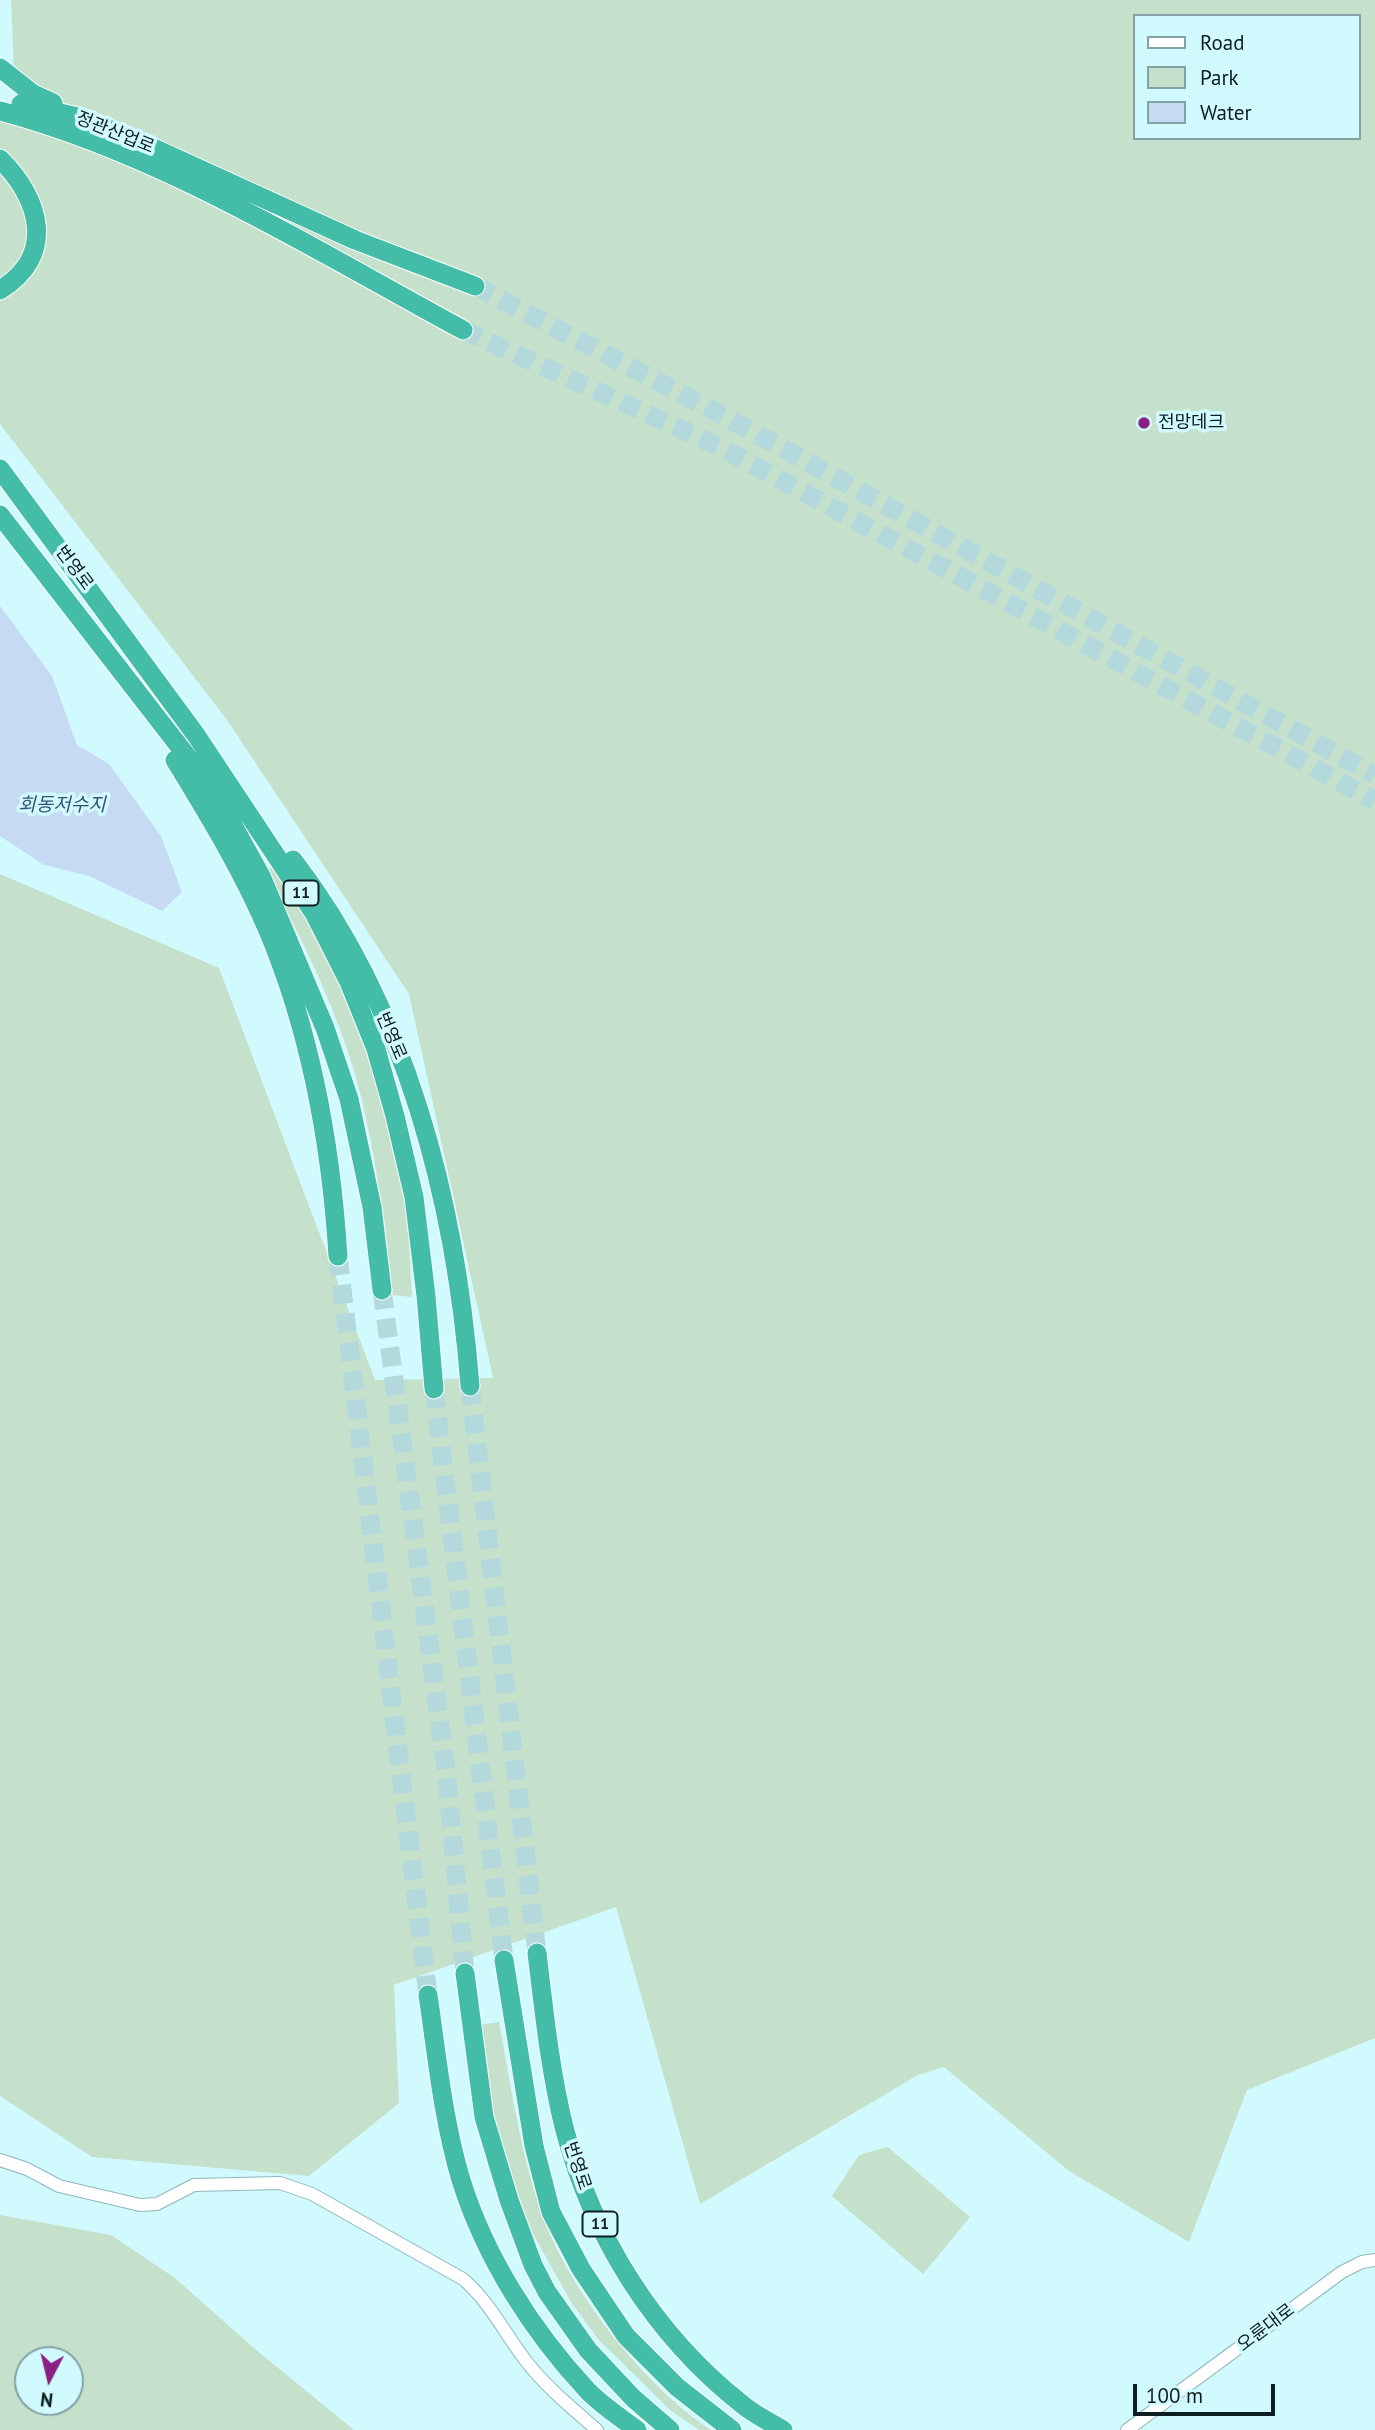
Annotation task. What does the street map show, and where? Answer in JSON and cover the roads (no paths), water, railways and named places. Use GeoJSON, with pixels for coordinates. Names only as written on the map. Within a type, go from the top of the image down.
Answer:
{"type":"FeatureCollection","features":[{"type":"Feature","properties":{"kind":"highway"},"geometry":{"type":"LineString","coordinates":[[0,68],[33,94],[82,118]]}},
{"type":"Feature","properties":{"kind":"highway","name":"정관산업로"},"geometry":{"type":"LineString","coordinates":[[0,108],[82,118],[355,240],[475,286]]}},
{"type":"Feature","properties":{"kind":"highway","name":"정관산업로"},"geometry":{"type":"LineString","coordinates":[[0,108],[187,181],[463,330]]}},
{"type":"Feature","properties":{"kind":"highway"},"geometry":{"type":"LineString","coordinates":[[0,159],[32,204],[38,229],[34,255],[17,280],[0,290]]}},
{"type":"Feature","properties":{"kind":"highway","name":"번영로"},"geometry":{"type":"LineString","coordinates":[[0,470],[196,735],[316,890],[382,1012],[406,1071],[437,1172],[457,1270],[470,1386]]}},
{"type":"Feature","properties":{"kind":"highway","name":"번영로"},"geometry":{"type":"LineString","coordinates":[[0,515],[193,764],[229,818],[261,876],[299,962],[349,1099],[372,1207],[382,1290]]}},
{"type":"Feature","properties":{"kind":"highway","name":"번영로"},"geometry":{"type":"LineString","coordinates":[[136,692],[232,856],[269,932],[291,989],[325,1127],[338,1256]]}},
{"type":"Feature","properties":{"kind":"highway","name":"번영로"},"geometry":{"type":"LineString","coordinates":[[196,735],[314,913],[349,982],[376,1049],[395,1115],[414,1198],[434,1389]]}},
{"type":"Feature","properties":{"kind":"highway","name":"번영로"},"geometry":{"type":"LineString","coordinates":[[537,1953],[552,2068],[565,2127],[582,2183],[607,2240],[643,2301],[692,2360],[744,2406],[783,2430]]}},
{"type":"Feature","properties":{"kind":"highway","name":"번영로"},"geometry":{"type":"LineString","coordinates":[[504,1959],[534,2146],[551,2212],[581,2269],[626,2336],[677,2387],[733,2430]]}},
{"type":"Feature","properties":{"kind":"highway"},"geometry":{"type":"LineString","coordinates":[[465,1973],[484,2116],[509,2200],[533,2265],[547,2292],[588,2350],[633,2398],[670,2430]]}},
{"type":"Feature","properties":{"kind":"highway"},"geometry":{"type":"LineString","coordinates":[[428,1995],[444,2102],[461,2179],[502,2276],[550,2346],[588,2391],[636,2430]]}},
{"type":"Feature","properties":{"kind":"street"},"geometry":{"type":"LineString","coordinates":[[0,2160],[27,2169],[58,2186],[139,2205],[157,2204],[194,2185],[280,2183],[312,2194],[463,2279],[502,2325],[527,2362],[597,2430]]}},
{"type":"Feature","properties":{"kind":"street","name":"오륜대로"},"geometry":{"type":"LineString","coordinates":[[1127,2430],[1342,2272],[1362,2262],[1375,2260]]}},
{"type":"Feature","properties":{"kind":"water","name":"회동저수지"},"geometry":{"type":"Polygon","coordinates":[[[0,606],[52,676],[77,745],[109,764],[161,836],[182,892],[162,911],[89,876],[44,865],[0,836],[0,606]]]}},
{"type":"Feature","properties":{"kind":"tunnel"},"geometry":{"type":"LineString","coordinates":[[475,286],[724,416],[1375,775]]}},
{"type":"Feature","properties":{"kind":"tunnel"},"geometry":{"type":"LineString","coordinates":[[463,330],[720,447],[1375,801]]}},
{"type":"Feature","properties":{"kind":"tunnel"},"geometry":{"type":"LineString","coordinates":[[338,1256],[428,1995]]}},
{"type":"Feature","properties":{"kind":"tunnel"},"geometry":{"type":"LineString","coordinates":[[382,1290],[446,1770],[465,1973]]}},
{"type":"Feature","properties":{"kind":"tunnel"},"geometry":{"type":"LineString","coordinates":[[470,1386],[537,1953]]}},
{"type":"Feature","properties":{"kind":"tunnel"},"geometry":{"type":"LineString","coordinates":[[434,1389],[504,1960]]}},
{"type":"Feature","properties":{"kind":"place","name":"전망데크"},"geometry":{"type":"Point","coordinates":[1144,423]}}]}
